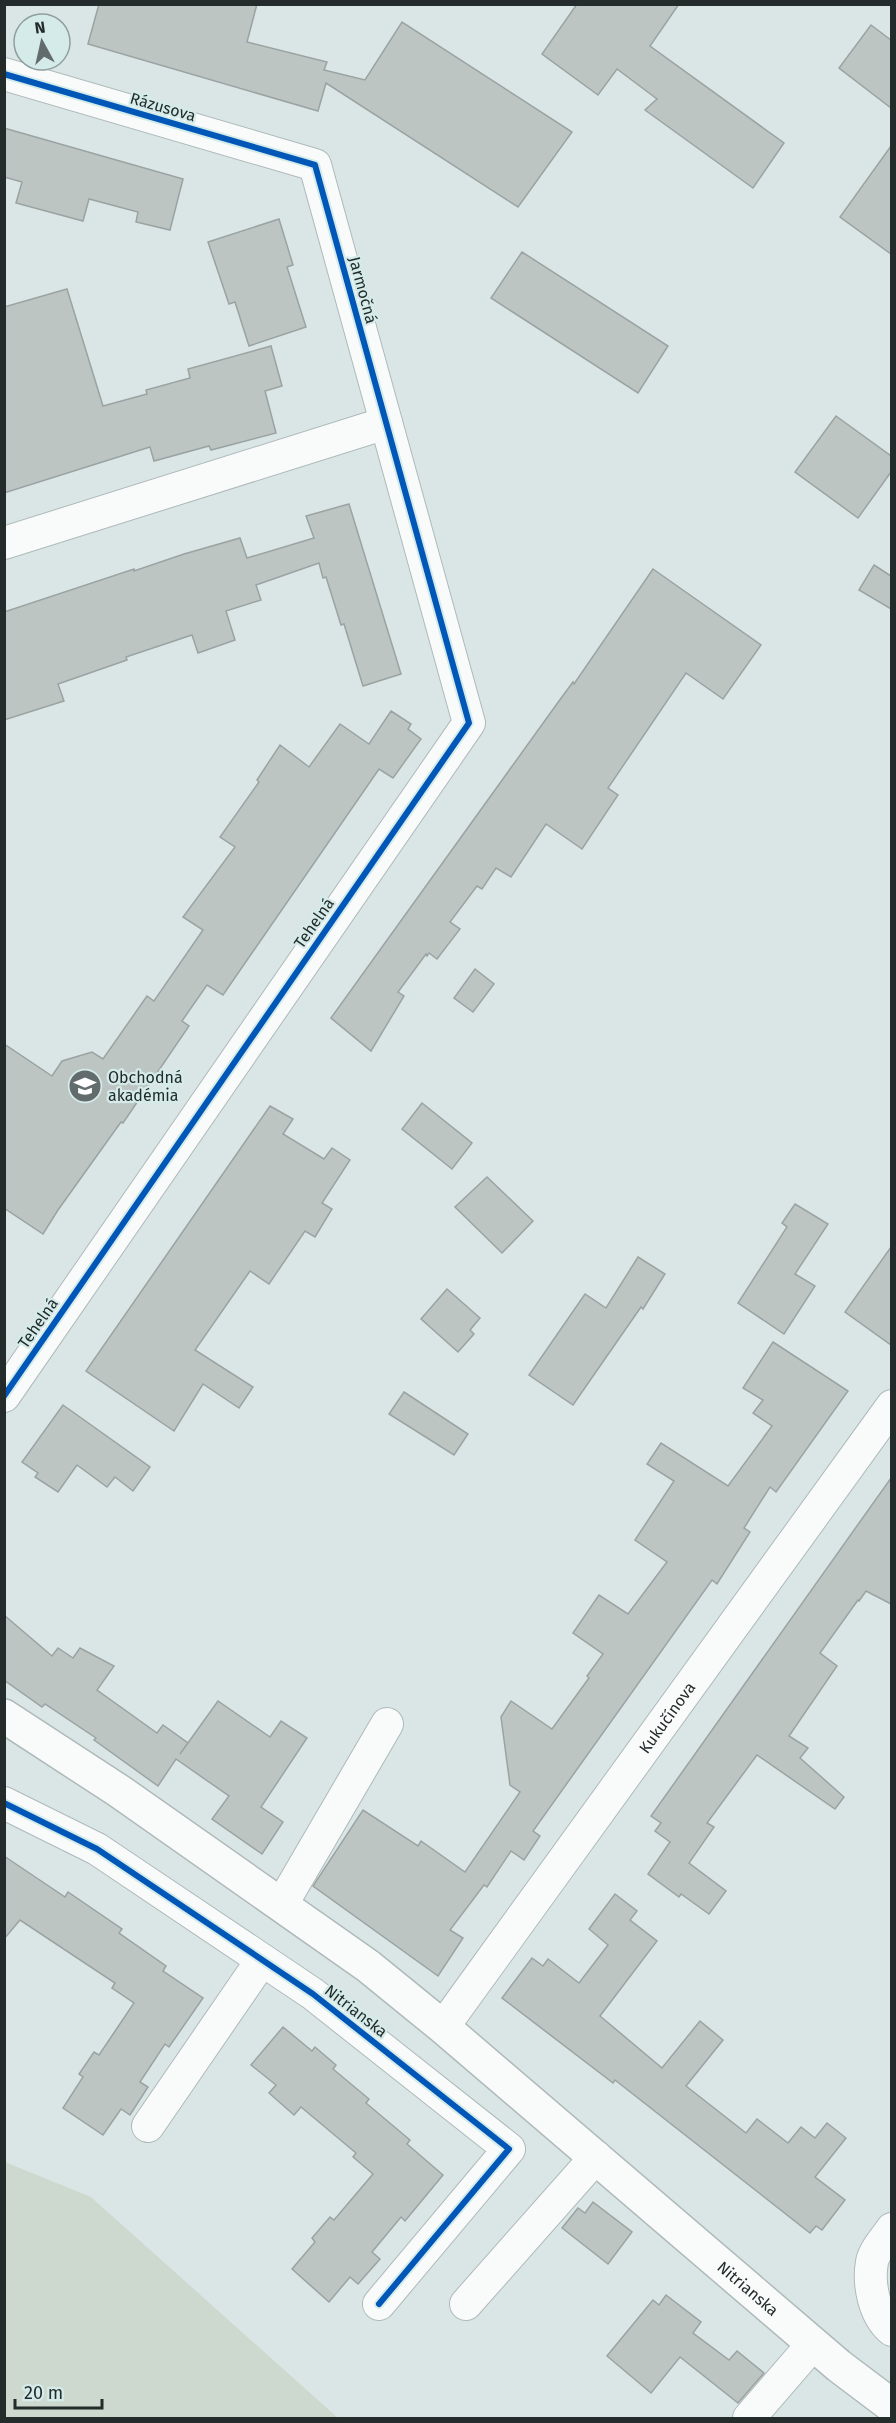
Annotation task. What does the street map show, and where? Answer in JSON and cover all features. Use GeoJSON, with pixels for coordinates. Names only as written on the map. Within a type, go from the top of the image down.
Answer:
{"type":"FeatureCollection","features":[{"type":"Feature","properties":{"kind":"main road","name":"Nitrianska"},"geometry":{"type":"LineString","coordinates":[[4,1716],[110,1785],[368,1966],[444,2027],[813,2344],[891,2406]]}},
{"type":"Feature","properties":{"kind":"street","name":"Rázusova"},"geometry":{"type":"LineString","coordinates":[[4,74],[315,165]]}},
{"type":"Feature","properties":{"kind":"street","name":"Jarmočná"},"geometry":{"type":"LineString","coordinates":[[315,165],[386,423]]}},
{"type":"Feature","properties":{"kind":"street"},"geometry":{"type":"LineString","coordinates":[[4,543],[386,423]]}},
{"type":"Feature","properties":{"kind":"street","name":"Tehelná"},"geometry":{"type":"LineString","coordinates":[[4,1396],[469,723],[386,423]]}},
{"type":"Feature","properties":{"kind":"street","name":"Kukučínova"},"geometry":{"type":"LineString","coordinates":[[444,2027],[891,1406]]}},
{"type":"Feature","properties":{"kind":"street"},"geometry":{"type":"LineString","coordinates":[[282,1904],[387,1724]]}},
{"type":"Feature","properties":{"kind":"street","name":"Nitrianska"},"geometry":{"type":"LineString","coordinates":[[4,1803],[97,1849],[313,1994],[509,2149],[378,2304]]}},
{"type":"Feature","properties":{"kind":"street"},"geometry":{"type":"LineString","coordinates":[[148,2126],[262,1960]]}},
{"type":"Feature","properties":{"kind":"street"},"geometry":{"type":"LineString","coordinates":[[466,2304],[596,2157]]}},
{"type":"Feature","properties":{"kind":"street"},"geometry":{"type":"LineString","coordinates":[[891,2229],[872,2261],[872,2294],[884,2323],[891,2330]]}},
{"type":"Feature","properties":{"kind":"street"},"geometry":{"type":"LineString","coordinates":[[749,2418],[813,2344]]}},
{"type":"Feature","properties":{"kind":"shaded area"},"geometry":{"type":"Polygon","coordinates":[[[5,2162],[91,2197],[338,2418],[5,2418],[5,2162]]]}},
{"type":"Feature","properties":{"kind":"building"},"geometry":{"type":"Polygon","coordinates":[[[99,4],[257,4],[247,42],[327,62],[324,70],[365,80],[402,22],[572,132],[518,207],[326,83],[318,111],[88,44],[99,4]]]}},
{"type":"Feature","properties":{"kind":"building"},"geometry":{"type":"Polygon","coordinates":[[[577,4],[679,4],[650,46],[784,143],[753,188],[645,110],[657,99],[617,69],[598,95],[542,54],[577,4]]]}},
{"type":"Feature","properties":{"kind":"building"},"geometry":{"type":"Polygon","coordinates":[[[871,25],[891,40],[891,108],[839,68],[871,25]]]}},
{"type":"Feature","properties":{"kind":"building"},"geometry":{"type":"Polygon","coordinates":[[[4,128],[183,179],[170,230],[136,222],[138,212],[89,199],[83,221],[16,203],[22,182],[4,177],[4,128]]]}},
{"type":"Feature","properties":{"kind":"building"},"geometry":{"type":"Polygon","coordinates":[[[891,146],[891,254],[840,217],[891,146]]]}},
{"type":"Feature","properties":{"kind":"building"},"geometry":{"type":"Polygon","coordinates":[[[279,219],[293,265],[287,267],[306,327],[249,346],[235,302],[229,304],[208,242],[279,219]]]}},
{"type":"Feature","properties":{"kind":"building"},"geometry":{"type":"Polygon","coordinates":[[[522,252],[668,346],[638,393],[491,298],[522,252]]]}},
{"type":"Feature","properties":{"kind":"building"},"geometry":{"type":"Polygon","coordinates":[[[67,289],[103,406],[147,394],[146,390],[190,378],[188,369],[271,346],[282,386],[265,391],[276,433],[211,450],[209,446],[154,461],[150,447],[4,493],[4,307],[67,289]]]}},
{"type":"Feature","properties":{"kind":"building"},"geometry":{"type":"Polygon","coordinates":[[[836,416],[891,456],[891,472],[858,518],[795,472],[836,416]]]}},
{"type":"Feature","properties":{"kind":"building"},"geometry":{"type":"Polygon","coordinates":[[[349,504],[401,674],[363,686],[344,624],[341,625],[326,577],[323,578],[319,563],[256,585],[261,600],[226,611],[235,640],[198,653],[192,635],[126,657],[127,660],[58,684],[64,701],[4,720],[4,612],[134,569],[134,571],[240,538],[247,558],[314,538],[306,516],[349,504]]]}},
{"type":"Feature","properties":{"kind":"building"},"geometry":{"type":"Polygon","coordinates":[[[874,565],[891,576],[891,609],[859,590],[874,565]]]}},
{"type":"Feature","properties":{"kind":"building"},"geometry":{"type":"Polygon","coordinates":[[[653,569],[761,645],[723,699],[686,673],[608,788],[618,795],[582,849],[546,824],[511,877],[496,868],[482,889],[477,886],[450,922],[460,929],[437,959],[429,953],[427,956],[426,954],[398,992],[404,996],[371,1051],[331,1018],[573,682],[574,684],[653,569]]]}},
{"type":"Feature","properties":{"kind":"building"},"geometry":{"type":"Polygon","coordinates":[[[391,711],[411,724],[408,729],[421,739],[393,778],[379,769],[223,995],[207,985],[182,1021],[189,1026],[43,1234],[4,1208],[4,1044],[52,1076],[62,1061],[92,1052],[103,1059],[147,996],[154,1001],[203,930],[183,917],[235,847],[220,837],[259,782],[257,780],[280,745],[309,767],[340,724],[369,744],[391,711]]]}},
{"type":"Feature","properties":{"kind":"building"},"geometry":{"type":"Polygon","coordinates":[[[475,969],[494,984],[473,1012],[454,998],[475,969]]]}},
{"type":"Feature","properties":{"kind":"building"},"geometry":{"type":"Polygon","coordinates":[[[422,1103],[472,1143],[452,1169],[402,1129],[422,1103]]]}},
{"type":"Feature","properties":{"kind":"building"},"geometry":{"type":"Polygon","coordinates":[[[270,1106],[293,1119],[283,1134],[324,1159],[332,1148],[350,1160],[322,1203],[332,1209],[315,1237],[305,1231],[269,1284],[250,1271],[195,1350],[253,1387],[239,1408],[203,1384],[174,1431],[86,1371],[270,1106]]]}},
{"type":"Feature","properties":{"kind":"building"},"geometry":{"type":"Polygon","coordinates":[[[487,1177],[533,1221],[502,1253],[455,1207],[487,1177]]]}},
{"type":"Feature","properties":{"kind":"building"},"geometry":{"type":"Polygon","coordinates":[[[795,1204],[828,1224],[795,1274],[815,1286],[784,1334],[738,1303],[787,1227],[782,1223],[795,1204]]]}},
{"type":"Feature","properties":{"kind":"building"},"geometry":{"type":"Polygon","coordinates":[[[891,1247],[891,1345],[845,1312],[891,1247]]]}},
{"type":"Feature","properties":{"kind":"building"},"geometry":{"type":"Polygon","coordinates":[[[638,1257],[665,1274],[643,1309],[641,1307],[573,1405],[529,1375],[585,1294],[606,1308],[638,1257]]]}},
{"type":"Feature","properties":{"kind":"building"},"geometry":{"type":"Polygon","coordinates":[[[447,1289],[480,1318],[470,1330],[474,1334],[458,1352],[421,1319],[447,1289]]]}},
{"type":"Feature","properties":{"kind":"building"},"geometry":{"type":"Polygon","coordinates":[[[773,1342],[848,1391],[776,1492],[770,1487],[744,1528],[750,1532],[717,1584],[712,1580],[533,1831],[540,1836],[524,1860],[511,1851],[487,1887],[484,1885],[450,1930],[463,1938],[438,1976],[313,1886],[363,1810],[418,1846],[421,1841],[465,1872],[520,1792],[510,1785],[501,1717],[511,1701],[552,1729],[589,1678],[587,1676],[603,1654],[573,1633],[599,1595],[628,1614],[667,1562],[635,1540],[674,1481],[647,1464],[661,1443],[728,1486],[772,1426],[753,1413],[763,1400],[743,1388],[773,1342]]]}},
{"type":"Feature","properties":{"kind":"building"},"geometry":{"type":"Polygon","coordinates":[[[404,1392],[468,1434],[454,1455],[389,1414],[404,1392]]]}},
{"type":"Feature","properties":{"kind":"building"},"geometry":{"type":"Polygon","coordinates":[[[63,1405],[150,1467],[133,1491],[115,1477],[107,1487],[77,1465],[58,1492],[35,1477],[38,1473],[22,1462],[63,1405]]]}},
{"type":"Feature","properties":{"kind":"building"},"geometry":{"type":"Polygon","coordinates":[[[891,1478],[891,1604],[866,1591],[858,1600],[820,1653],[837,1666],[789,1736],[808,1748],[800,1758],[844,1797],[835,1809],[757,1755],[707,1823],[714,1827],[689,1863],[726,1891],[709,1914],[681,1894],[679,1897],[648,1874],[670,1842],[655,1831],[661,1823],[651,1816],[891,1478]]]}},
{"type":"Feature","properties":{"kind":"building"},"geometry":{"type":"Polygon","coordinates":[[[4,1615],[52,1656],[58,1648],[73,1658],[80,1648],[114,1666],[97,1690],[157,1733],[163,1725],[188,1743],[218,1701],[270,1737],[281,1721],[307,1738],[261,1807],[283,1822],[262,1854],[212,1819],[229,1796],[176,1759],[158,1786],[94,1740],[96,1738],[45,1704],[42,1707],[4,1680],[4,1615]]]}},
{"type":"Feature","properties":{"kind":"building"},"geometry":{"type":"Polygon","coordinates":[[[4,1856],[65,1897],[68,1892],[122,1929],[119,1933],[166,1966],[163,1971],[203,1998],[169,2047],[165,2044],[140,2082],[148,2087],[130,2115],[121,2109],[103,2135],[63,2108],[83,2077],[79,2074],[94,2052],[99,2055],[134,2003],[112,1988],[115,1983],[20,1920],[4,1939],[4,1856]]]}},
{"type":"Feature","properties":{"kind":"building"},"geometry":{"type":"Polygon","coordinates":[[[615,1894],[637,1911],[630,1920],[657,1941],[600,2016],[662,2068],[700,2021],[723,2040],[686,2086],[746,2133],[757,2119],[788,2143],[801,2127],[815,2138],[827,2123],[846,2138],[815,2177],[845,2200],[822,2230],[816,2226],[810,2233],[615,2080],[613,2083],[502,1998],[532,1958],[543,1966],[548,1959],[579,1983],[608,1945],[589,1929],[615,1894]]]}},
{"type":"Feature","properties":{"kind":"building"},"geometry":{"type":"Polygon","coordinates":[[[283,2027],[312,2051],[315,2047],[336,2065],[333,2069],[369,2099],[366,2103],[410,2140],[407,2144],[443,2175],[405,2221],[401,2217],[372,2252],[380,2259],[358,2284],[350,2277],[329,2302],[292,2269],[315,2242],[312,2238],[330,2217],[334,2220],[373,2174],[353,2157],[356,2153],[301,2107],[294,2115],[269,2093],[276,2085],[251,2065],[283,2027]]]}},
{"type":"Feature","properties":{"kind":"building"},"geometry":{"type":"Polygon","coordinates":[[[593,2202],[632,2232],[608,2264],[562,2228],[578,2208],[585,2213],[593,2202]]]}},
{"type":"Feature","properties":{"kind":"building"},"geometry":{"type":"Polygon","coordinates":[[[666,2295],[701,2322],[693,2333],[729,2360],[737,2351],[764,2373],[738,2403],[680,2357],[651,2393],[607,2356],[653,2300],[659,2305],[666,2295]]]}},
{"type":"Feature","properties":{"kind":"cycle path"},"geometry":{"type":"LineString","coordinates":[[4,74],[315,165],[469,723],[4,1396]]}},
{"type":"Feature","properties":{"kind":"cycle path"},"geometry":{"type":"LineString","coordinates":[[4,1803],[97,1849],[313,1994],[509,2149],[379,2304]]}},
{"type":"Feature","properties":{"kind":"place","name":"Obchodná akadémia"},"geometry":{"type":"Point","coordinates":[85,1086]}}]}
